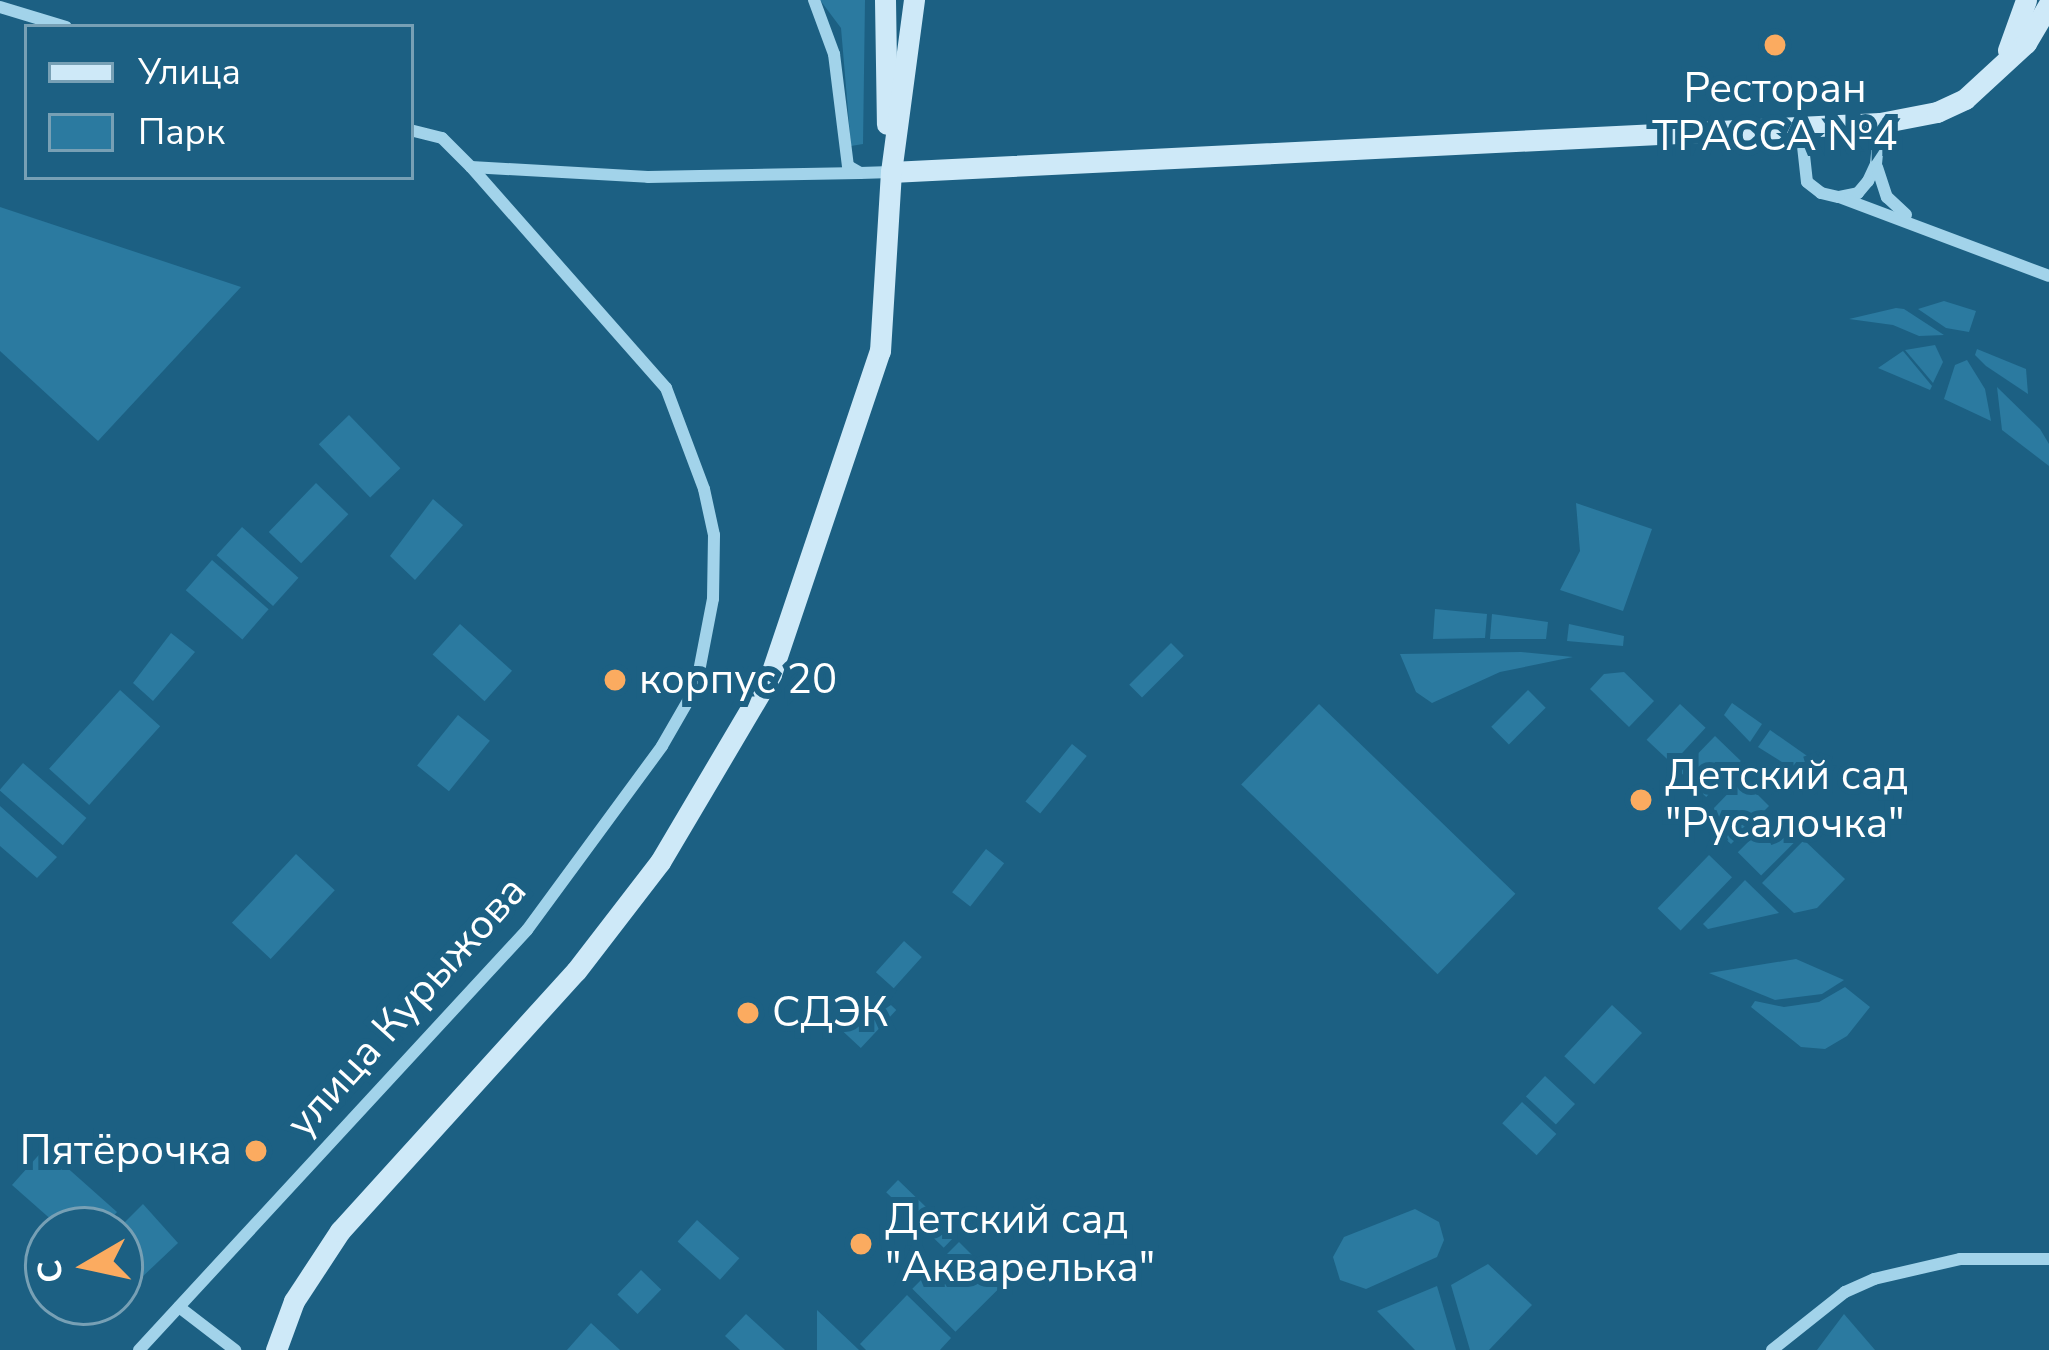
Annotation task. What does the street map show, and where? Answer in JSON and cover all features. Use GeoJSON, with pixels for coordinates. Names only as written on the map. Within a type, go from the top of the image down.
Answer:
{"type":"FeatureCollection","features":[{"type":"Feature","properties":{"kind":"street"},"geometry":{"type":"LineString","coordinates":[[814,0],[834,54],[842,150],[848,166],[860,173]]}},
{"type":"Feature","properties":{"kind":"street"},"geometry":{"type":"LineString","coordinates":[[885,0],[891,172]]}},
{"type":"Feature","properties":{"kind":"street"},"geometry":{"type":"LineString","coordinates":[[276,1350],[294,1301],[340,1231],[576,971],[660,862],[771,674],[880,351],[891,172],[914,0]]}},
{"type":"Feature","properties":{"kind":"street"},"geometry":{"type":"LineString","coordinates":[[1994,76],[2017,34],[2026,0]]}},
{"type":"Feature","properties":{"kind":"street"},"geometry":{"type":"LineString","coordinates":[[414,131],[442,138],[471,167],[648,177],[891,172],[1880,123],[1937,112],[1994,76],[2026,43],[2049,4]]}},
{"type":"Feature","properties":{"kind":"street"},"geometry":{"type":"LineString","coordinates":[[0,7],[56,24]]}},
{"type":"Feature","properties":{"kind":"street"},"geometry":{"type":"LineString","coordinates":[[1880,123],[1876,164],[1887,197],[1911,220]]}},
{"type":"Feature","properties":{"kind":"street"},"geometry":{"type":"LineString","coordinates":[[1801,128],[1807,182],[1821,194],[1911,220],[2049,275]]}},
{"type":"Feature","properties":{"kind":"street"},"geometry":{"type":"LineString","coordinates":[[1839,197],[1858,193],[1876,164]]}},
{"type":"Feature","properties":{"kind":"street","name":"улица Курыжова"},"geometry":{"type":"LineString","coordinates":[[139,1350],[527,930],[623,801],[696,687],[713,599],[714,535],[666,388],[471,167]]}},
{"type":"Feature","properties":{"kind":"street"},"geometry":{"type":"LineString","coordinates":[[1772,1350],[1845,1292],[1874,1279],[1960,1259],[2049,1259]]}},
{"type":"Feature","properties":{"kind":"street"},"geometry":{"type":"LineString","coordinates":[[179,1307],[236,1350]]}},
{"type":"Feature","properties":{"kind":"green space"},"geometry":{"type":"Polygon","coordinates":[[[820,0],[865,0],[863,144],[851,146],[841,28],[820,0]]]}},
{"type":"Feature","properties":{"kind":"green space"},"geometry":{"type":"Polygon","coordinates":[[[0,207],[241,287],[98,441],[0,351],[0,207]]]}},
{"type":"Feature","properties":{"kind":"green space"},"geometry":{"type":"Polygon","coordinates":[[[1944,301],[1976,311],[1969,332],[1946,328],[1918,309],[1944,301]]]}},
{"type":"Feature","properties":{"kind":"green space"},"geometry":{"type":"Polygon","coordinates":[[[1896,308],[1944,335],[1919,336],[1893,325],[1849,319],[1896,308]]]}},
{"type":"Feature","properties":{"kind":"green space"},"geometry":{"type":"Polygon","coordinates":[[[1935,345],[1943,362],[1933,383],[1905,350],[1935,345]]]}},
{"type":"Feature","properties":{"kind":"green space"},"geometry":{"type":"Polygon","coordinates":[[[1977,349],[2026,369],[2028,394],[1986,366],[1975,355],[1977,349]]]}},
{"type":"Feature","properties":{"kind":"green space"},"geometry":{"type":"Polygon","coordinates":[[[1903,351],[1932,386],[1930,390],[1878,368],[1903,351]]]}},
{"type":"Feature","properties":{"kind":"green space"},"geometry":{"type":"Polygon","coordinates":[[[1967,360],[1985,389],[1991,421],[1944,399],[1955,365],[1967,360]]]}},
{"type":"Feature","properties":{"kind":"green space"},"geometry":{"type":"Polygon","coordinates":[[[1997,387],[2040,429],[2049,444],[2049,466],[2002,430],[1997,387]]]}},
{"type":"Feature","properties":{"kind":"green space"},"geometry":{"type":"Polygon","coordinates":[[[349,415],[400,468],[370,497],[319,444],[349,415]]]}},
{"type":"Feature","properties":{"kind":"green space"},"geometry":{"type":"Polygon","coordinates":[[[316,483],[348,514],[301,563],[269,532],[316,483]]]}},
{"type":"Feature","properties":{"kind":"green space"},"geometry":{"type":"Polygon","coordinates":[[[433,499],[463,525],[415,580],[390,556],[433,499]]]}},
{"type":"Feature","properties":{"kind":"green space"},"geometry":{"type":"Polygon","coordinates":[[[1576,503],[1652,529],[1623,611],[1560,590],[1580,551],[1576,503]]]}},
{"type":"Feature","properties":{"kind":"green space"},"geometry":{"type":"Polygon","coordinates":[[[242,527],[298,578],[273,606],[217,555],[242,527]]]}},
{"type":"Feature","properties":{"kind":"green space"},"geometry":{"type":"Polygon","coordinates":[[[212,560],[269,609],[242,639],[186,590],[212,560]]]}},
{"type":"Feature","properties":{"kind":"green space"},"geometry":{"type":"Polygon","coordinates":[[[1435,609],[1487,614],[1485,638],[1433,639],[1435,609]]]}},
{"type":"Feature","properties":{"kind":"green space"},"geometry":{"type":"Polygon","coordinates":[[[1492,614],[1548,622],[1546,639],[1490,639],[1492,614]]]}},
{"type":"Feature","properties":{"kind":"green space"},"geometry":{"type":"Polygon","coordinates":[[[460,624],[512,671],[485,701],[433,654],[460,624]]]}},
{"type":"Feature","properties":{"kind":"green space"},"geometry":{"type":"Polygon","coordinates":[[[1569,624],[1624,636],[1623,646],[1567,641],[1569,624]]]}},
{"type":"Feature","properties":{"kind":"green space"},"geometry":{"type":"Polygon","coordinates":[[[171,633],[195,652],[153,701],[133,683],[171,633]]]}},
{"type":"Feature","properties":{"kind":"green space"},"geometry":{"type":"Polygon","coordinates":[[[1171,643],[1184,656],[1142,697],[1129,685],[1171,643]]]}},
{"type":"Feature","properties":{"kind":"green space"},"geometry":{"type":"Polygon","coordinates":[[[1521,652],[1573,657],[1500,672],[1432,703],[1416,692],[1400,654],[1521,652]]]}},
{"type":"Feature","properties":{"kind":"green space"},"geometry":{"type":"Polygon","coordinates":[[[1624,672],[1654,701],[1629,727],[1590,689],[1604,674],[1624,672]]]}},
{"type":"Feature","properties":{"kind":"green space"},"geometry":{"type":"Polygon","coordinates":[[[120,690],[160,726],[89,805],[49,769],[120,690]]]}},
{"type":"Feature","properties":{"kind":"green space"},"geometry":{"type":"Polygon","coordinates":[[[1528,690],[1546,708],[1509,744],[1491,727],[1528,690]]]}},
{"type":"Feature","properties":{"kind":"green space"},"geometry":{"type":"Polygon","coordinates":[[[1732,703],[1762,724],[1750,742],[1724,715],[1732,703]]]}},
{"type":"Feature","properties":{"kind":"green space"},"geometry":{"type":"Polygon","coordinates":[[[1319,704],[1515,894],[1438,974],[1241,785],[1319,704]]]}},
{"type":"Feature","properties":{"kind":"green space"},"geometry":{"type":"Polygon","coordinates":[[[1680,704],[1706,728],[1672,764],[1647,740],[1680,704]]]}},
{"type":"Feature","properties":{"kind":"green space"},"geometry":{"type":"Polygon","coordinates":[[[458,715],[490,741],[449,791],[417,766],[458,715]]]}},
{"type":"Feature","properties":{"kind":"green space"},"geometry":{"type":"Polygon","coordinates":[[[1770,730],[1830,772],[1820,786],[1758,747],[1770,730]]]}},
{"type":"Feature","properties":{"kind":"green space"},"geometry":{"type":"Polygon","coordinates":[[[1715,736],[1741,761],[1706,797],[1680,772],[1715,736]]]}},
{"type":"Feature","properties":{"kind":"green space"},"geometry":{"type":"Polygon","coordinates":[[[1072,744],[1087,756],[1040,813],[1025,802],[1072,744]]]}},
{"type":"Feature","properties":{"kind":"green space"},"geometry":{"type":"Polygon","coordinates":[[[23,763],[86,818],[63,845],[0,791],[23,763]]]}},
{"type":"Feature","properties":{"kind":"green space"},"geometry":{"type":"Polygon","coordinates":[[[1742,779],[1769,806],[1731,844],[1721,835],[1714,808],[1742,779]]]}},
{"type":"Feature","properties":{"kind":"green space"},"geometry":{"type":"Polygon","coordinates":[[[0,806],[57,857],[37,878],[0,846],[0,806]]]}},
{"type":"Feature","properties":{"kind":"green space"},"geometry":{"type":"Polygon","coordinates":[[[1776,814],[1799,837],[1761,876],[1738,852],[1776,814]]]}},
{"type":"Feature","properties":{"kind":"green space"},"geometry":{"type":"Polygon","coordinates":[[[1804,840],[1845,879],[1817,908],[1794,913],[1762,883],[1804,840]]]}},
{"type":"Feature","properties":{"kind":"green space"},"geometry":{"type":"Polygon","coordinates":[[[986,849],[1004,863],[970,907],[952,892],[986,849]]]}},
{"type":"Feature","properties":{"kind":"green space"},"geometry":{"type":"Polygon","coordinates":[[[296,854],[335,890],[271,959],[232,923],[296,854]]]}},
{"type":"Feature","properties":{"kind":"green space"},"geometry":{"type":"Polygon","coordinates":[[[1709,855],[1732,877],[1681,930],[1658,908],[1709,855]]]}},
{"type":"Feature","properties":{"kind":"green space"},"geometry":{"type":"Polygon","coordinates":[[[1745,880],[1779,913],[1708,929],[1703,924],[1745,880]]]}},
{"type":"Feature","properties":{"kind":"green space"},"geometry":{"type":"Polygon","coordinates":[[[904,941],[922,957],[894,988],[876,972],[904,941]]]}},
{"type":"Feature","properties":{"kind":"green space"},"geometry":{"type":"Polygon","coordinates":[[[1796,959],[1844,980],[1822,994],[1775,1000],[1709,973],[1796,959]]]}},
{"type":"Feature","properties":{"kind":"green space"},"geometry":{"type":"Polygon","coordinates":[[[1845,987],[1870,1007],[1847,1036],[1825,1049],[1801,1047],[1751,1007],[1755,1001],[1784,1007],[1819,1002],[1845,987]]]}},
{"type":"Feature","properties":{"kind":"green space"},"geometry":{"type":"Polygon","coordinates":[[[878,993],[896,1010],[861,1048],[843,1031],[878,993]]]}},
{"type":"Feature","properties":{"kind":"green space"},"geometry":{"type":"Polygon","coordinates":[[[1612,1005],[1642,1033],[1594,1084],[1564,1056],[1612,1005]]]}},
{"type":"Feature","properties":{"kind":"green space"},"geometry":{"type":"Polygon","coordinates":[[[1545,1076],[1575,1104],[1556,1124],[1526,1096],[1545,1076]]]}},
{"type":"Feature","properties":{"kind":"green space"},"geometry":{"type":"Polygon","coordinates":[[[1522,1102],[1556,1134],[1537,1155],[1502,1123],[1522,1102]]]}},
{"type":"Feature","properties":{"kind":"green space"},"geometry":{"type":"Polygon","coordinates":[[[45,1148],[110,1206],[36,1206],[12,1185],[45,1148]]]}},
{"type":"Feature","properties":{"kind":"green space"},"geometry":{"type":"Polygon","coordinates":[[[898,1180],[956,1236],[944,1248],[886,1192],[898,1180]]]}},
{"type":"Feature","properties":{"kind":"green space"},"geometry":{"type":"Polygon","coordinates":[[[143,1204],[178,1243],[144,1275],[144,1206],[143,1204]]]}},
{"type":"Feature","properties":{"kind":"green space"},"geometry":{"type":"Polygon","coordinates":[[[1415,1209],[1439,1222],[1444,1240],[1437,1257],[1366,1289],[1340,1280],[1333,1257],[1344,1237],[1415,1209]]]}},
{"type":"Feature","properties":{"kind":"green space"},"geometry":{"type":"Polygon","coordinates":[[[697,1220],[739,1258],[720,1280],[678,1242],[697,1220]]]}},
{"type":"Feature","properties":{"kind":"green space"},"geometry":{"type":"Polygon","coordinates":[[[959,1242],[1002,1285],[955,1332],[912,1289],[959,1242]]]}},
{"type":"Feature","properties":{"kind":"green space"},"geometry":{"type":"Polygon","coordinates":[[[1488,1264],[1532,1305],[1489,1350],[1470,1350],[1451,1285],[1488,1264]]]}},
{"type":"Feature","properties":{"kind":"green space"},"geometry":{"type":"Polygon","coordinates":[[[641,1270],[661,1289],[638,1314],[617,1294],[641,1270]]]}},
{"type":"Feature","properties":{"kind":"green space"},"geometry":{"type":"Polygon","coordinates":[[[1437,1286],[1456,1350],[1415,1350],[1377,1311],[1437,1286]]]}},
{"type":"Feature","properties":{"kind":"green space"},"geometry":{"type":"Polygon","coordinates":[[[907,1295],[951,1338],[940,1350],[866,1350],[860,1344],[907,1295]]]}},
{"type":"Feature","properties":{"kind":"green space"},"geometry":{"type":"Polygon","coordinates":[[[817,1310],[859,1350],[817,1350],[817,1310]]]}},
{"type":"Feature","properties":{"kind":"green space"},"geometry":{"type":"Polygon","coordinates":[[[746,1314],[785,1350],[740,1350],[725,1336],[746,1314]]]}},
{"type":"Feature","properties":{"kind":"green space"},"geometry":{"type":"Polygon","coordinates":[[[1844,1314],[1875,1350],[1817,1350],[1844,1314]]]}},
{"type":"Feature","properties":{"kind":"green space"},"geometry":{"type":"Polygon","coordinates":[[[591,1323],[620,1350],[567,1350],[591,1323]]]}},
{"type":"Feature","properties":{"kind":"place","name":"Ресторан ТРАССА №4"},"geometry":{"type":"Point","coordinates":[1775,45]}},
{"type":"Feature","properties":{"kind":"place","name":"корпус 20"},"geometry":{"type":"Point","coordinates":[615,680]}},
{"type":"Feature","properties":{"kind":"place","name":"Детский сад \"Русалочка\""},"geometry":{"type":"Point","coordinates":[1641,800]}},
{"type":"Feature","properties":{"kind":"place","name":"СДЭК"},"geometry":{"type":"Point","coordinates":[748,1013]}},
{"type":"Feature","properties":{"kind":"place","name":"Пятёрочка"},"geometry":{"type":"Point","coordinates":[256,1151]}},
{"type":"Feature","properties":{"kind":"place","name":"Детский сад \"Акварелька\""},"geometry":{"type":"Point","coordinates":[861,1244]}}]}
